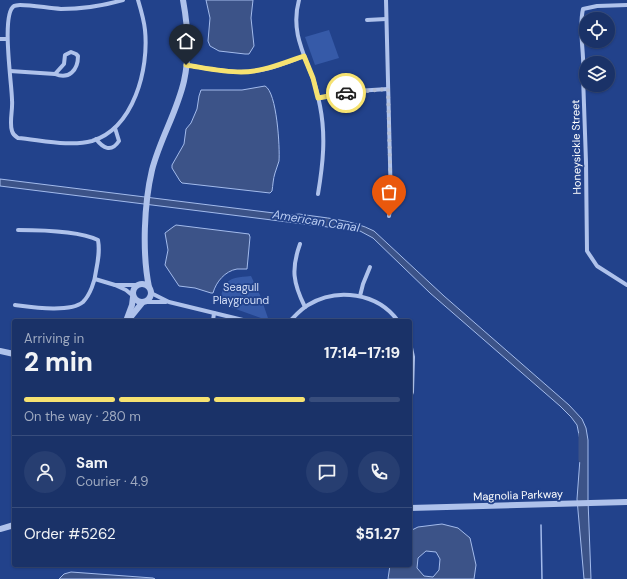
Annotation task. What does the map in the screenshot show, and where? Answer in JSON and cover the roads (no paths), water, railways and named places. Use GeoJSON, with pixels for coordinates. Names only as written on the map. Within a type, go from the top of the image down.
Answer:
{"type":"FeatureCollection","features":[{"type":"Feature","properties":{"kind":"street"},"geometry":{"type":"LineString","coordinates":[[123,0],[108,5],[77,9],[59,9],[26,5],[14,6],[9,15],[7,39],[12,100],[12,130],[18,138],[82,143],[96,139],[114,128],[127,114],[138,88],[145,56],[145,30],[138,0]]}},
{"type":"Feature","properties":{"kind":"street"},"geometry":{"type":"LineString","coordinates":[[128,319],[144,302],[150,298],[150,290],[146,273],[145,230],[147,207],[154,165],[184,82],[188,40],[183,0]]}},
{"type":"Feature","properties":{"kind":"street"},"geometry":{"type":"LineString","coordinates":[[299,0],[296,22],[297,35],[313,78],[318,98],[324,145],[318,194]]}},
{"type":"Feature","properties":{"kind":"street"},"geometry":{"type":"LineString","coordinates":[[386,0],[391,203],[389,216]]}},
{"type":"Feature","properties":{"kind":"street","name":"Honeysickle Street"},"geometry":{"type":"LineString","coordinates":[[627,5],[583,8],[581,19],[584,64],[587,251],[597,266],[627,285]]}},
{"type":"Feature","properties":{"kind":"street"},"geometry":{"type":"LineString","coordinates":[[367,20],[386,19]]}},
{"type":"Feature","properties":{"kind":"street"},"geometry":{"type":"LineString","coordinates":[[0,39],[7,39]]}},
{"type":"Feature","properties":{"kind":"street"},"geometry":{"type":"LineString","coordinates":[[10,71],[68,76],[72,74],[78,61],[76,54],[71,52],[65,55],[64,64],[55,74]]}},
{"type":"Feature","properties":{"kind":"street"},"geometry":{"type":"LineString","coordinates":[[186,65],[242,72],[270,67],[304,56]]}},
{"type":"Feature","properties":{"kind":"street"},"geometry":{"type":"LineString","coordinates":[[318,98],[356,91],[388,89]]}},
{"type":"Feature","properties":{"kind":"street"},"geometry":{"type":"LineString","coordinates":[[96,139],[101,146],[112,148],[119,141],[114,128]]}},
{"type":"Feature","properties":{"kind":"street"},"geometry":{"type":"LineString","coordinates":[[15,305],[57,308],[74,307],[84,301],[95,279],[99,252],[98,240],[92,237],[52,231],[18,230]]}},
{"type":"Feature","properties":{"kind":"street"},"geometry":{"type":"LineString","coordinates":[[300,244],[295,257],[294,273],[297,288],[306,307]]}},
{"type":"Feature","properties":{"kind":"street"},"geometry":{"type":"LineString","coordinates":[[360,296],[370,267]]}},
{"type":"Feature","properties":{"kind":"street"},"geometry":{"type":"LineString","coordinates":[[127,319],[132,305],[133,289],[146,273]]}},
{"type":"Feature","properties":{"kind":"street"},"geometry":{"type":"LineString","coordinates":[[95,279],[126,290],[135,300],[144,302],[169,302]]}},
{"type":"Feature","properties":{"kind":"street"},"geometry":{"type":"LineString","coordinates":[[115,285],[145,284],[157,297],[169,302],[239,319]]}},
{"type":"Feature","properties":{"kind":"street"},"geometry":{"type":"LineString","coordinates":[[292,319],[306,307],[321,299],[337,295],[360,296],[374,301],[386,308],[396,319]]}},
{"type":"Feature","properties":{"kind":"street"},"geometry":{"type":"LineString","coordinates":[[213,319],[214,313]]}},
{"type":"Feature","properties":{"kind":"street"},"geometry":{"type":"LineString","coordinates":[[412,350],[414,357],[412,392]]}},
{"type":"Feature","properties":{"kind":"street"},"geometry":{"type":"LineString","coordinates":[[0,351],[12,354]]}},
{"type":"Feature","properties":{"kind":"street","name":"Magnolia Parkway"},"geometry":{"type":"LineString","coordinates":[[412,508],[627,502]]}},
{"type":"Feature","properties":{"kind":"street"},"geometry":{"type":"LineString","coordinates":[[0,529],[12,526]]}},
{"type":"Feature","properties":{"kind":"water"},"geometry":{"type":"Polygon","coordinates":[[[206,0],[253,0],[251,18],[254,46],[249,54],[219,51],[210,46],[208,41],[210,18],[206,0]]]}},
{"type":"Feature","properties":{"kind":"water"},"geometry":{"type":"Polygon","coordinates":[[[265,86],[269,90],[275,109],[279,145],[279,161],[274,175],[272,191],[270,193],[182,183],[172,168],[172,165],[184,144],[186,129],[191,123],[197,109],[201,90],[242,90],[265,86]]]}},
{"type":"Feature","properties":{"kind":"water","name":"American Canal"},"geometry":{"type":"Polygon","coordinates":[[[0,179],[290,215],[299,214],[328,218],[347,221],[374,231],[444,296],[569,405],[582,419],[586,428],[588,440],[588,500],[591,579],[584,579],[577,499],[581,445],[577,425],[560,406],[430,293],[373,238],[360,231],[0,186],[0,179]]]}},
{"type":"Feature","properties":{"kind":"water"},"geometry":{"type":"Polygon","coordinates":[[[176,225],[249,234],[247,269],[237,269],[229,272],[219,281],[213,293],[195,288],[179,286],[165,265],[168,250],[165,233],[176,225]]]}},
{"type":"Feature","properties":{"kind":"water"},"geometry":{"type":"Polygon","coordinates":[[[442,524],[458,528],[470,538],[476,565],[474,579],[388,579],[390,567],[412,567],[412,530],[418,527],[442,524]],[[426,551],[418,558],[417,568],[424,576],[433,577],[439,570],[440,559],[436,552],[426,551]]]}},
{"type":"Feature","properties":{"kind":"water"},"geometry":{"type":"Polygon","coordinates":[[[71,572],[155,579],[59,579],[64,574],[71,572]]]}},
{"type":"Feature","properties":{"kind":"waterway","name":"American Canal"},"geometry":{"type":"LineString","coordinates":[[581,434],[581,460]]}},
{"type":"Feature","properties":{"kind":"waterway"},"geometry":{"type":"LineString","coordinates":[[541,525],[542,579]]}},
{"type":"Feature","properties":{"kind":"park label","name":"Seagull Playground"},"geometry":{"type":"Point","coordinates":[241,293]}}]}
